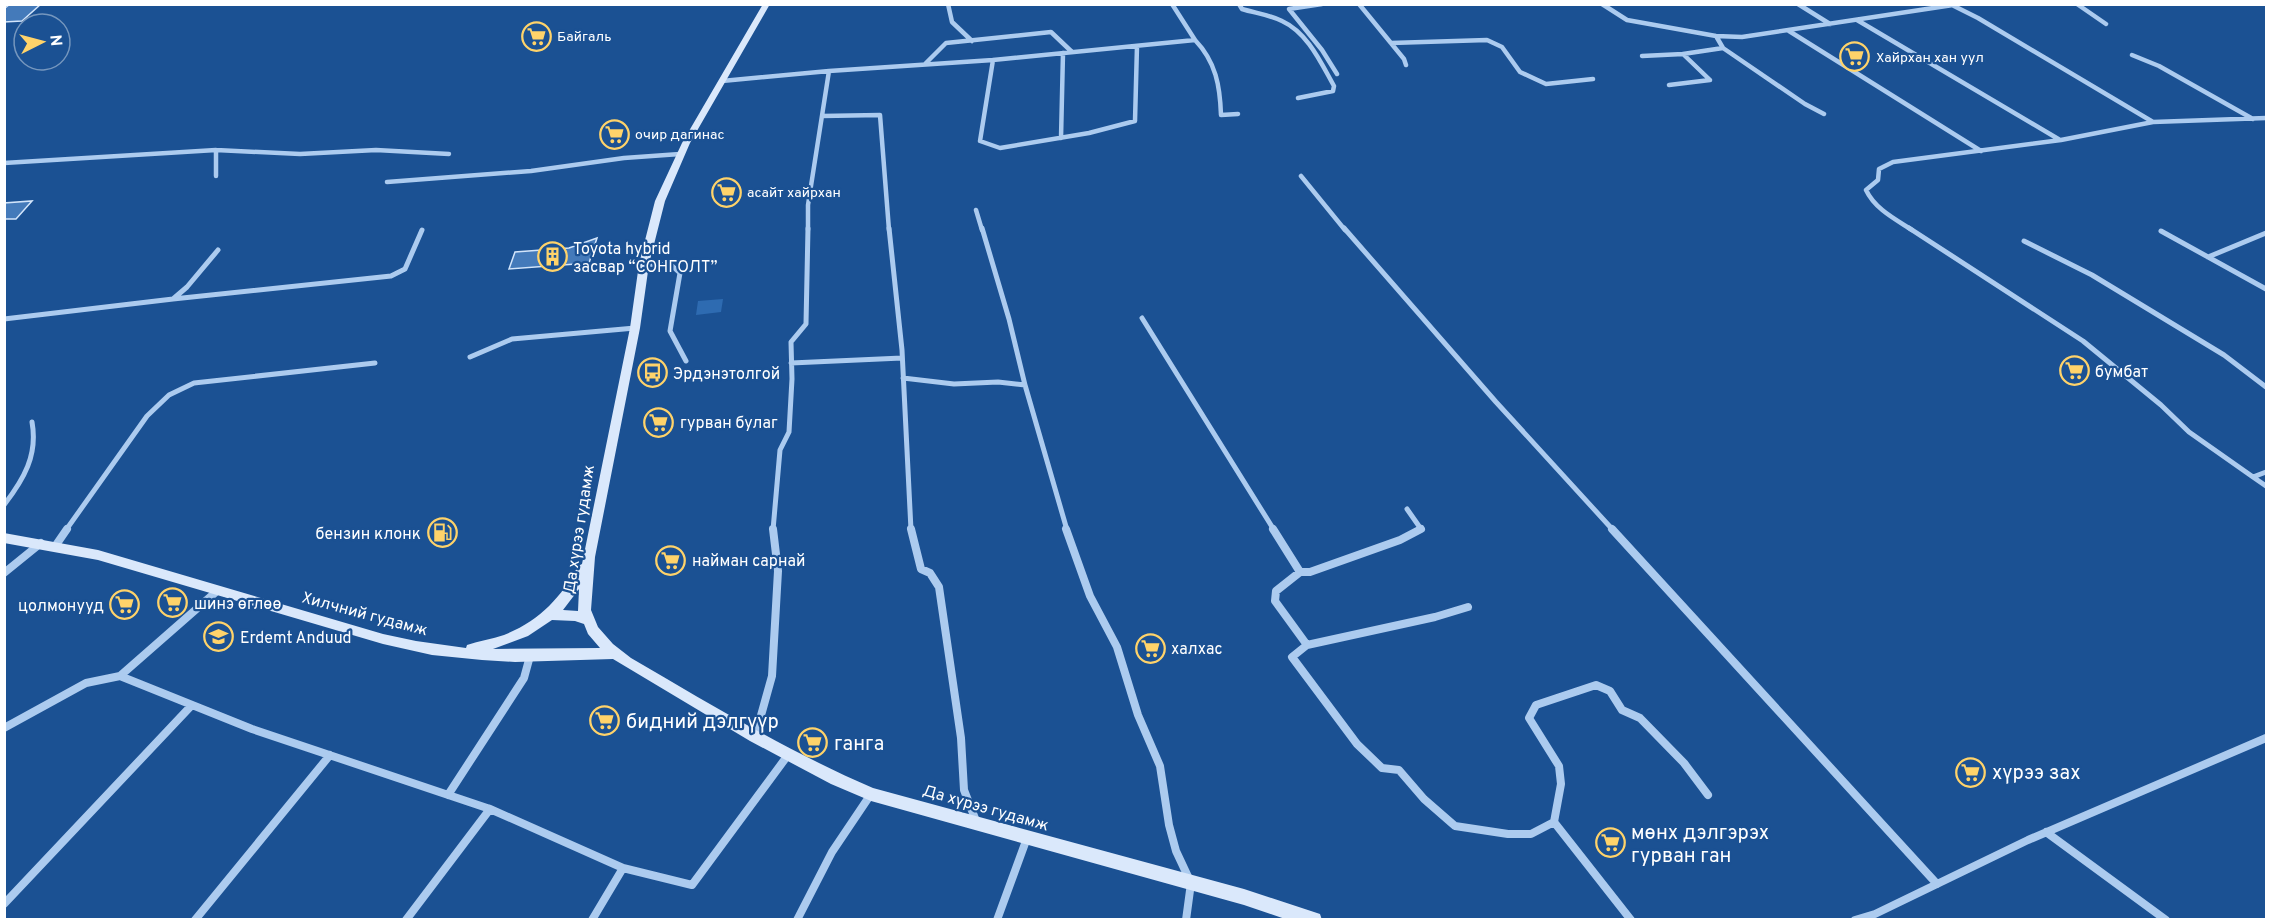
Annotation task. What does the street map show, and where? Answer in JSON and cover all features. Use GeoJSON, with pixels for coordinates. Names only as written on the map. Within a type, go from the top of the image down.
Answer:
{"type":"FeatureCollection","features":[{"type":"Feature","properties":{"kind":"main road","name":"Да хүрээ гудамж"},"geometry":{"type":"LineString","coordinates":[[766,4],[680,154],[660,201],[644,264],[635,328],[589,557],[584,598],[588,620],[601,640],[617,654],[702,708],[788,755],[872,794],[1191,883],[1314,920]]}},
{"type":"Feature","properties":{"kind":"main road","name":"Хилчний гудамж"},"geometry":{"type":"LineString","coordinates":[[4,538],[56,545],[126,563],[383,639],[454,652],[531,655],[580,652],[617,654]]}},
{"type":"Feature","properties":{"kind":"main road"},"geometry":{"type":"LineString","coordinates":[[454,652],[511,639],[531,630],[551,615],[570,592],[589,557]]}},
{"type":"Feature","properties":{"kind":"main road"},"geometry":{"type":"LineString","coordinates":[[551,615],[576,616],[588,620]]}},
{"type":"Feature","properties":{"kind":"street"},"geometry":{"type":"LineString","coordinates":[[948,4],[952,22],[972,41]]}},
{"type":"Feature","properties":{"kind":"street"},"geometry":{"type":"LineString","coordinates":[[1172,4],[1194,40],[1208,52],[1219,81],[1221,115],[1238,114]]}},
{"type":"Feature","properties":{"kind":"street"},"geometry":{"type":"LineString","coordinates":[[1239,4],[1242,9],[1292,26],[1312,50],[1334,86],[1333,91],[1298,98]]}},
{"type":"Feature","properties":{"kind":"street"},"geometry":{"type":"LineString","coordinates":[[1322,4],[1289,9],[1322,50],[1337,74]]}},
{"type":"Feature","properties":{"kind":"street"},"geometry":{"type":"LineString","coordinates":[[1359,4],[1406,65]]}},
{"type":"Feature","properties":{"kind":"street"},"geometry":{"type":"LineString","coordinates":[[1602,4],[1628,20],[1716,36],[1742,37],[1952,5],[1978,18],[2153,122]]}},
{"type":"Feature","properties":{"kind":"street"},"geometry":{"type":"LineString","coordinates":[[1798,4],[1830,24]]}},
{"type":"Feature","properties":{"kind":"street"},"geometry":{"type":"LineString","coordinates":[[2078,4],[2085,6],[2106,24]]}},
{"type":"Feature","properties":{"kind":"street"},"geometry":{"type":"LineString","coordinates":[[1856,20],[2061,140]]}},
{"type":"Feature","properties":{"kind":"street"},"geometry":{"type":"LineString","coordinates":[[1789,30],[1981,150]]}},
{"type":"Feature","properties":{"kind":"street"},"geometry":{"type":"LineString","coordinates":[[925,64],[946,44],[1051,32],[1072,52]]}},
{"type":"Feature","properties":{"kind":"street"},"geometry":{"type":"LineString","coordinates":[[1716,36],[1723,48],[1805,104],[1824,114]]}},
{"type":"Feature","properties":{"kind":"street"},"geometry":{"type":"LineString","coordinates":[[722,81],[993,60],[1194,40]]}},
{"type":"Feature","properties":{"kind":"street"},"geometry":{"type":"LineString","coordinates":[[1391,43],[1487,40],[1502,47],[1520,72],[1546,84],[1593,79]]}},
{"type":"Feature","properties":{"kind":"street"},"geometry":{"type":"LineString","coordinates":[[993,60],[980,141],[1000,148],[1061,138],[1135,121],[1137,46]]}},
{"type":"Feature","properties":{"kind":"street"},"geometry":{"type":"LineString","coordinates":[[1642,56],[1683,54],[1723,48]]}},
{"type":"Feature","properties":{"kind":"street"},"geometry":{"type":"LineString","coordinates":[[1061,138],[1063,53]]}},
{"type":"Feature","properties":{"kind":"street"},"geometry":{"type":"LineString","coordinates":[[1669,85],[1710,80],[1683,54]]}},
{"type":"Feature","properties":{"kind":"street"},"geometry":{"type":"LineString","coordinates":[[2132,55],[2156,63],[2199,90],[2253,119]]}},
{"type":"Feature","properties":{"kind":"street"},"geometry":{"type":"LineString","coordinates":[[755,737],[771,676],[778,571],[773,531],[775,494],[780,450],[789,432],[791,342],[806,324],[808,205],[829,71]]}},
{"type":"Feature","properties":{"kind":"street"},"geometry":{"type":"LineString","coordinates":[[822,116],[880,115],[886,203],[902,358],[911,534],[921,569],[930,573],[939,587],[956,692],[964,790],[977,824]]}},
{"type":"Feature","properties":{"kind":"street"},"geometry":{"type":"LineString","coordinates":[[2266,118],[2153,122],[2061,140],[1893,162],[1879,169],[1878,180],[1866,190],[1870,198],[1893,217],[2083,341],[2161,405],[2189,432],[2266,486]]}},
{"type":"Feature","properties":{"kind":"street"},"geometry":{"type":"LineString","coordinates":[[4,163],[216,150],[300,154],[376,150],[449,154]]}},
{"type":"Feature","properties":{"kind":"street"},"geometry":{"type":"LineString","coordinates":[[216,150],[216,176]]}},
{"type":"Feature","properties":{"kind":"street"},"geometry":{"type":"LineString","coordinates":[[387,182],[531,171],[624,158],[680,154]]}},
{"type":"Feature","properties":{"kind":"street"},"geometry":{"type":"LineString","coordinates":[[1300,176],[1365,254],[1496,402],[1937,884]]}},
{"type":"Feature","properties":{"kind":"street"},"geometry":{"type":"LineString","coordinates":[[976,210],[1009,319],[1064,524],[1090,596],[1117,647],[1138,715],[1160,766],[1169,825],[1176,851],[1191,883],[1186,920]]}},
{"type":"Feature","properties":{"kind":"street"},"geometry":{"type":"LineString","coordinates":[[4,319],[391,276],[405,269],[422,230]]}},
{"type":"Feature","properties":{"kind":"street"},"geometry":{"type":"LineString","coordinates":[[2161,231],[2266,288]]}},
{"type":"Feature","properties":{"kind":"street"},"geometry":{"type":"LineString","coordinates":[[2208,257],[2266,232]]}},
{"type":"Feature","properties":{"kind":"street"},"geometry":{"type":"LineString","coordinates":[[2024,242],[2092,275],[2224,355],[2266,387]]}},
{"type":"Feature","properties":{"kind":"street"},"geometry":{"type":"LineString","coordinates":[[173,299],[187,287],[218,250]]}},
{"type":"Feature","properties":{"kind":"street"},"geometry":{"type":"LineString","coordinates":[[644,264],[671,265],[680,273],[670,331],[686,361]]}},
{"type":"Feature","properties":{"kind":"street"},"geometry":{"type":"LineString","coordinates":[[1142,318],[1300,572]]}},
{"type":"Feature","properties":{"kind":"street"},"geometry":{"type":"LineString","coordinates":[[470,357],[512,339],[635,328]]}},
{"type":"Feature","properties":{"kind":"street"},"geometry":{"type":"LineString","coordinates":[[791,363],[902,358]]}},
{"type":"Feature","properties":{"kind":"street"},"geometry":{"type":"LineString","coordinates":[[56,545],[147,416],[170,395],[194,383],[375,363]]}},
{"type":"Feature","properties":{"kind":"street"},"geometry":{"type":"LineString","coordinates":[[903,378],[954,384],[998,382],[1025,385]]}},
{"type":"Feature","properties":{"kind":"street"},"geometry":{"type":"LineString","coordinates":[[4,505],[26,476],[35,451],[36,435],[33,422]]}},
{"type":"Feature","properties":{"kind":"street"},"geometry":{"type":"LineString","coordinates":[[2253,477],[2266,472]]}},
{"type":"Feature","properties":{"kind":"street"},"geometry":{"type":"LineString","coordinates":[[1307,645],[1275,601],[1276,591],[1300,572],[1310,572],[1400,540],[1421,529],[1407,509]]}},
{"type":"Feature","properties":{"kind":"street"},"geometry":{"type":"LineString","coordinates":[[4,573],[41,543]]}},
{"type":"Feature","properties":{"kind":"street"},"geometry":{"type":"LineString","coordinates":[[4,729],[41,706],[86,683],[120,676],[217,591]]}},
{"type":"Feature","properties":{"kind":"street"},"geometry":{"type":"LineString","coordinates":[[1468,607],[1435,617],[1307,645],[1292,657],[1357,744],[1382,768],[1399,770],[1424,799],[1455,826],[1508,834],[1531,834],[1554,822]]}},
{"type":"Feature","properties":{"kind":"street"},"geometry":{"type":"LineString","coordinates":[[448,795],[524,678],[531,655]]}},
{"type":"Feature","properties":{"kind":"street"},"geometry":{"type":"LineString","coordinates":[[120,676],[191,706],[490,809],[623,868],[692,885],[788,755]]}},
{"type":"Feature","properties":{"kind":"street"},"geometry":{"type":"LineString","coordinates":[[1631,920],[1554,822],[1561,784],[1559,766],[1529,718],[1536,705],[1596,685],[1610,691],[1622,710],[1640,718],[1684,763],[1708,795]]}},
{"type":"Feature","properties":{"kind":"street"},"geometry":{"type":"LineString","coordinates":[[4,904],[191,706]]}},
{"type":"Feature","properties":{"kind":"street"},"geometry":{"type":"LineString","coordinates":[[1855,920],[1878,917],[1937,884],[2046,832],[2266,738]]}},
{"type":"Feature","properties":{"kind":"street"},"geometry":{"type":"LineString","coordinates":[[195,920],[330,755]]}},
{"type":"Feature","properties":{"kind":"street"},"geometry":{"type":"LineString","coordinates":[[797,920],[832,852],[872,794]]}},
{"type":"Feature","properties":{"kind":"street"},"geometry":{"type":"LineString","coordinates":[[406,920],[490,809]]}},
{"type":"Feature","properties":{"kind":"street"},"geometry":{"type":"LineString","coordinates":[[2046,832],[2166,920]]}},
{"type":"Feature","properties":{"kind":"street"},"geometry":{"type":"LineString","coordinates":[[997,920],[1027,838]]}},
{"type":"Feature","properties":{"kind":"street"},"geometry":{"type":"LineString","coordinates":[[592,920],[623,868]]}},
{"type":"Feature","properties":{"kind":"shaded area"},"geometry":{"type":"Polygon","coordinates":[[[723,299],[721,312],[696,315],[698,301],[723,299]]]}},
{"type":"Feature","properties":{"kind":"building"},"geometry":{"type":"Polygon","coordinates":[[[10,4],[41,4],[32,12],[12,12],[12,22],[4,22],[4,9],[10,4]]]}},
{"type":"Feature","properties":{"kind":"building"},"geometry":{"type":"Polygon","coordinates":[[[32,201],[16,219],[4,219],[4,203],[32,201]]]}},
{"type":"Feature","properties":{"kind":"building","name":"Toyota hybrid засвар “СОНГОЛТ”"},"geometry":{"type":"Polygon","coordinates":[[[597,238],[589,263],[509,269],[515,252],[569,248],[597,238]]]}},
{"type":"Feature","properties":{"kind":"place","name":"Байгаль"},"geometry":{"type":"Point","coordinates":[536,36]}},
{"type":"Feature","properties":{"kind":"place","name":"Хайрхан хан уул"},"geometry":{"type":"Point","coordinates":[1855,57]}},
{"type":"Feature","properties":{"kind":"place","name":"очир дагинас"},"geometry":{"type":"Point","coordinates":[614,134]}},
{"type":"Feature","properties":{"kind":"place","name":"асайт хайрхан"},"geometry":{"type":"Point","coordinates":[726,192]}},
{"type":"Feature","properties":{"kind":"place","name":"Toyota hybrid засвар “СОНГОЛТ”"},"geometry":{"type":"Point","coordinates":[552,257]}},
{"type":"Feature","properties":{"kind":"place","name":"бумбат"},"geometry":{"type":"Point","coordinates":[2074,371]}},
{"type":"Feature","properties":{"kind":"place","name":"Эрдэнэтолгой"},"geometry":{"type":"Point","coordinates":[652,373]}},
{"type":"Feature","properties":{"kind":"place","name":"гурван булаг"},"geometry":{"type":"Point","coordinates":[659,422]}},
{"type":"Feature","properties":{"kind":"place","name":"бензин клонк"},"geometry":{"type":"Point","coordinates":[442,533]}},
{"type":"Feature","properties":{"kind":"place","name":"найман сарнай"},"geometry":{"type":"Point","coordinates":[671,560]}},
{"type":"Feature","properties":{"kind":"place","name":"шинэ өглөө"},"geometry":{"type":"Point","coordinates":[173,603]}},
{"type":"Feature","properties":{"kind":"place","name":"цолмонууд"},"geometry":{"type":"Point","coordinates":[125,605]}},
{"type":"Feature","properties":{"kind":"place","name":"Erdemt Anduud"},"geometry":{"type":"Point","coordinates":[219,637]}},
{"type":"Feature","properties":{"kind":"place","name":"халхас"},"geometry":{"type":"Point","coordinates":[1150,648]}},
{"type":"Feature","properties":{"kind":"place","name":"бидний дэлгүүр"},"geometry":{"type":"Point","coordinates":[605,721]}},
{"type":"Feature","properties":{"kind":"place","name":"ганга"},"geometry":{"type":"Point","coordinates":[813,743]}},
{"type":"Feature","properties":{"kind":"place","name":"хүрээ зах"},"geometry":{"type":"Point","coordinates":[1971,772]}},
{"type":"Feature","properties":{"kind":"place","name":"мөнх дэлгэрэх гурван ган"},"geometry":{"type":"Point","coordinates":[1610,843]}}]}
